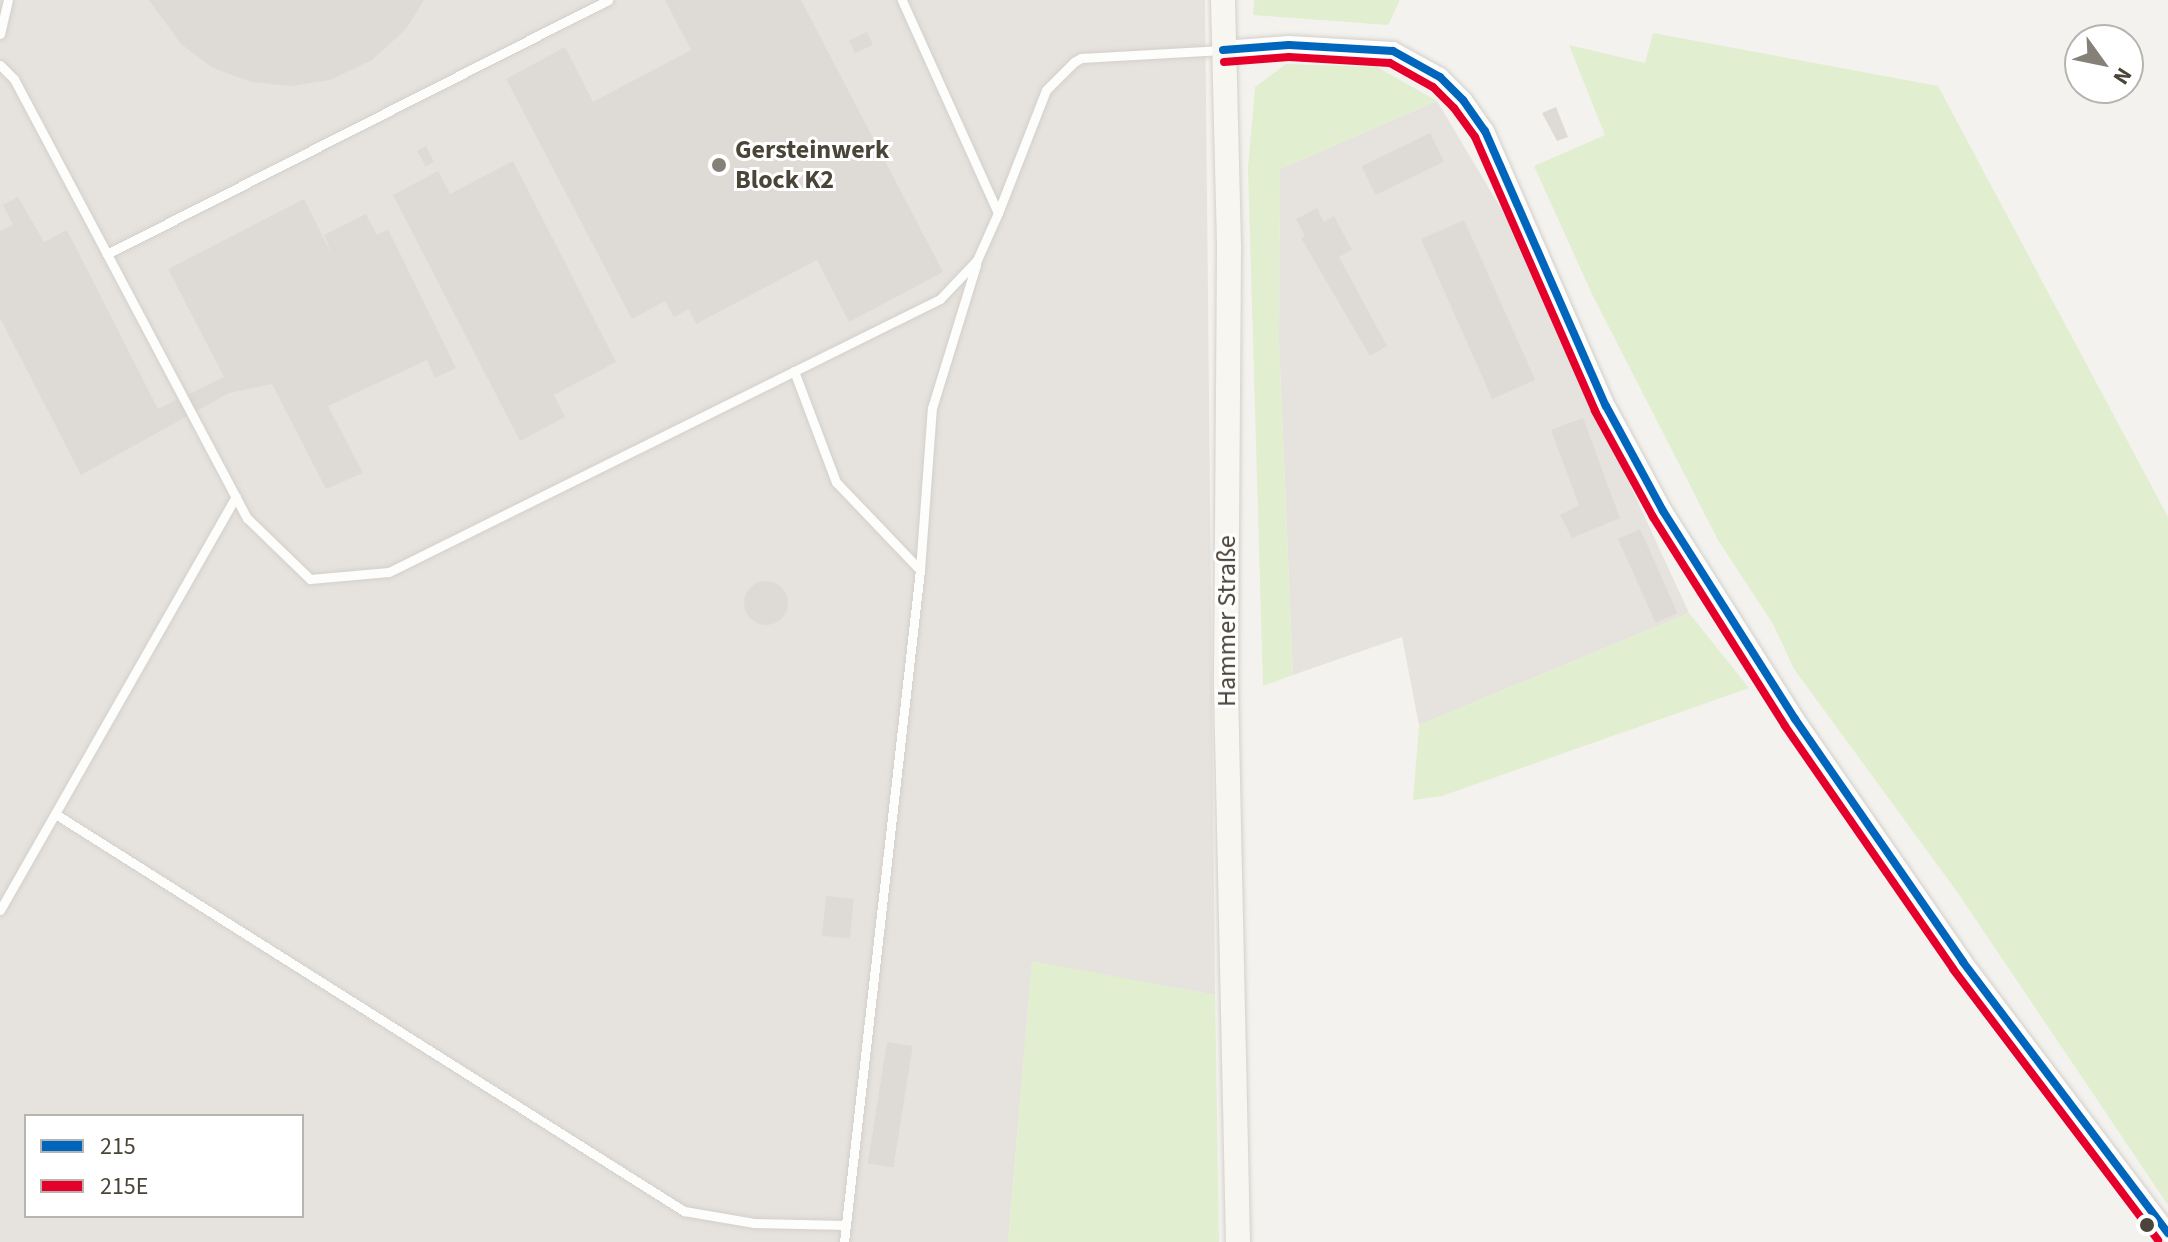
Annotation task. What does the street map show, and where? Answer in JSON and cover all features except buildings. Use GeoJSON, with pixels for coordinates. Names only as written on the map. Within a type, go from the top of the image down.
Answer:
{"type":"FeatureCollection","features":[{"type":"Feature","properties":{"kind":"main road","name":"Hammer Straße"},"geometry":{"type":"LineString","coordinates":[[1223,0],[1229,250],[1226,719],[1238,1242]]}},
{"type":"Feature","properties":{"kind":"street"},"geometry":{"type":"LineString","coordinates":[[1223,50],[1289,45],[1393,51],[1440,77],[1463,100],[1485,131],[1606,406],[1663,511],[1795,719],[1954,950],[2168,1233]]}},
{"type":"Feature","properties":{"kind":"lane"},"geometry":{"type":"LineString","coordinates":[[0,34],[8,0]]}},
{"type":"Feature","properties":{"kind":"lane"},"geometry":{"type":"LineString","coordinates":[[107,254],[608,0]]}},
{"type":"Feature","properties":{"kind":"lane"},"geometry":{"type":"LineString","coordinates":[[902,0],[998,213]]}},
{"type":"Feature","properties":{"kind":"lane"},"geometry":{"type":"LineString","coordinates":[[844,1242],[920,570],[932,408],[977,260],[1046,90],[1074,62],[1081,58],[1223,50]]}},
{"type":"Feature","properties":{"kind":"lane"},"geometry":{"type":"LineString","coordinates":[[0,65],[14,79],[247,518],[310,579],[389,572],[940,299],[977,260]]}},
{"type":"Feature","properties":{"kind":"lane"},"geometry":{"type":"LineString","coordinates":[[794,371],[836,482],[920,570]]}},
{"type":"Feature","properties":{"kind":"lane"},"geometry":{"type":"LineString","coordinates":[[0,910],[236,497]]}},
{"type":"Feature","properties":{"kind":"lane"},"geometry":{"type":"LineString","coordinates":[[57,815],[684,1211],[754,1223],[846,1225]]}},
{"type":"Feature","properties":{"kind":"shaded area"},"geometry":{"type":"Polygon","coordinates":[[[0,0],[1205,0],[1215,995],[1032,962],[1008,1242],[0,1242],[0,0]]]}},
{"type":"Feature","properties":{"kind":"shaded area"},"geometry":{"type":"Polygon","coordinates":[[[1437,101],[1509,222],[1689,613],[1419,725],[1402,637],[1293,675],[1279,342],[1280,169],[1437,101]]]}},
{"type":"Feature","properties":{"kind":"green space"},"geometry":{"type":"Polygon","coordinates":[[[1254,0],[1400,0],[1388,25],[1253,15],[1254,0]]]}},
{"type":"Feature","properties":{"kind":"green space"},"geometry":{"type":"Polygon","coordinates":[[[1653,33],[1938,86],[2168,517],[2168,1205],[1958,893],[1794,669],[1773,624],[1718,540],[1593,296],[1534,166],[1605,135],[1569,45],[1645,63],[1653,33]]]}},
{"type":"Feature","properties":{"kind":"green space"},"geometry":{"type":"Polygon","coordinates":[[[1286,64],[1377,67],[1437,101],[1280,169],[1279,342],[1293,675],[1263,686],[1248,168],[1255,87],[1286,64]]]}},
{"type":"Feature","properties":{"kind":"green space"},"geometry":{"type":"Polygon","coordinates":[[[1689,613],[1749,688],[1442,796],[1413,800],[1419,725],[1689,613]]]}},
{"type":"Feature","properties":{"kind":"green space"},"geometry":{"type":"Polygon","coordinates":[[[1032,961],[1215,995],[1219,1242],[1008,1242],[1032,961]]]}},
{"type":"Feature","properties":{"kind":"transit line","name":"215"},"geometry":{"type":"LineString","coordinates":[[1223,50],[1289,45],[1393,51],[1440,77],[1463,100],[1485,131],[1606,406],[1663,511],[1795,719],[1963,962],[2168,1233]]}},
{"type":"Feature","properties":{"kind":"transit line","name":"215E"},"geometry":{"type":"LineString","coordinates":[[1224,62],[1289,57],[1390,63],[1433,87],[1454,108],[1475,137],[1595,411],[1653,517],[1785,726],[1953,969],[2158,1240]]}},
{"type":"Feature","properties":{"kind":"place","name":"Gersteinwerk Block K2"},"geometry":{"type":"Point","coordinates":[719,165]}}]}
